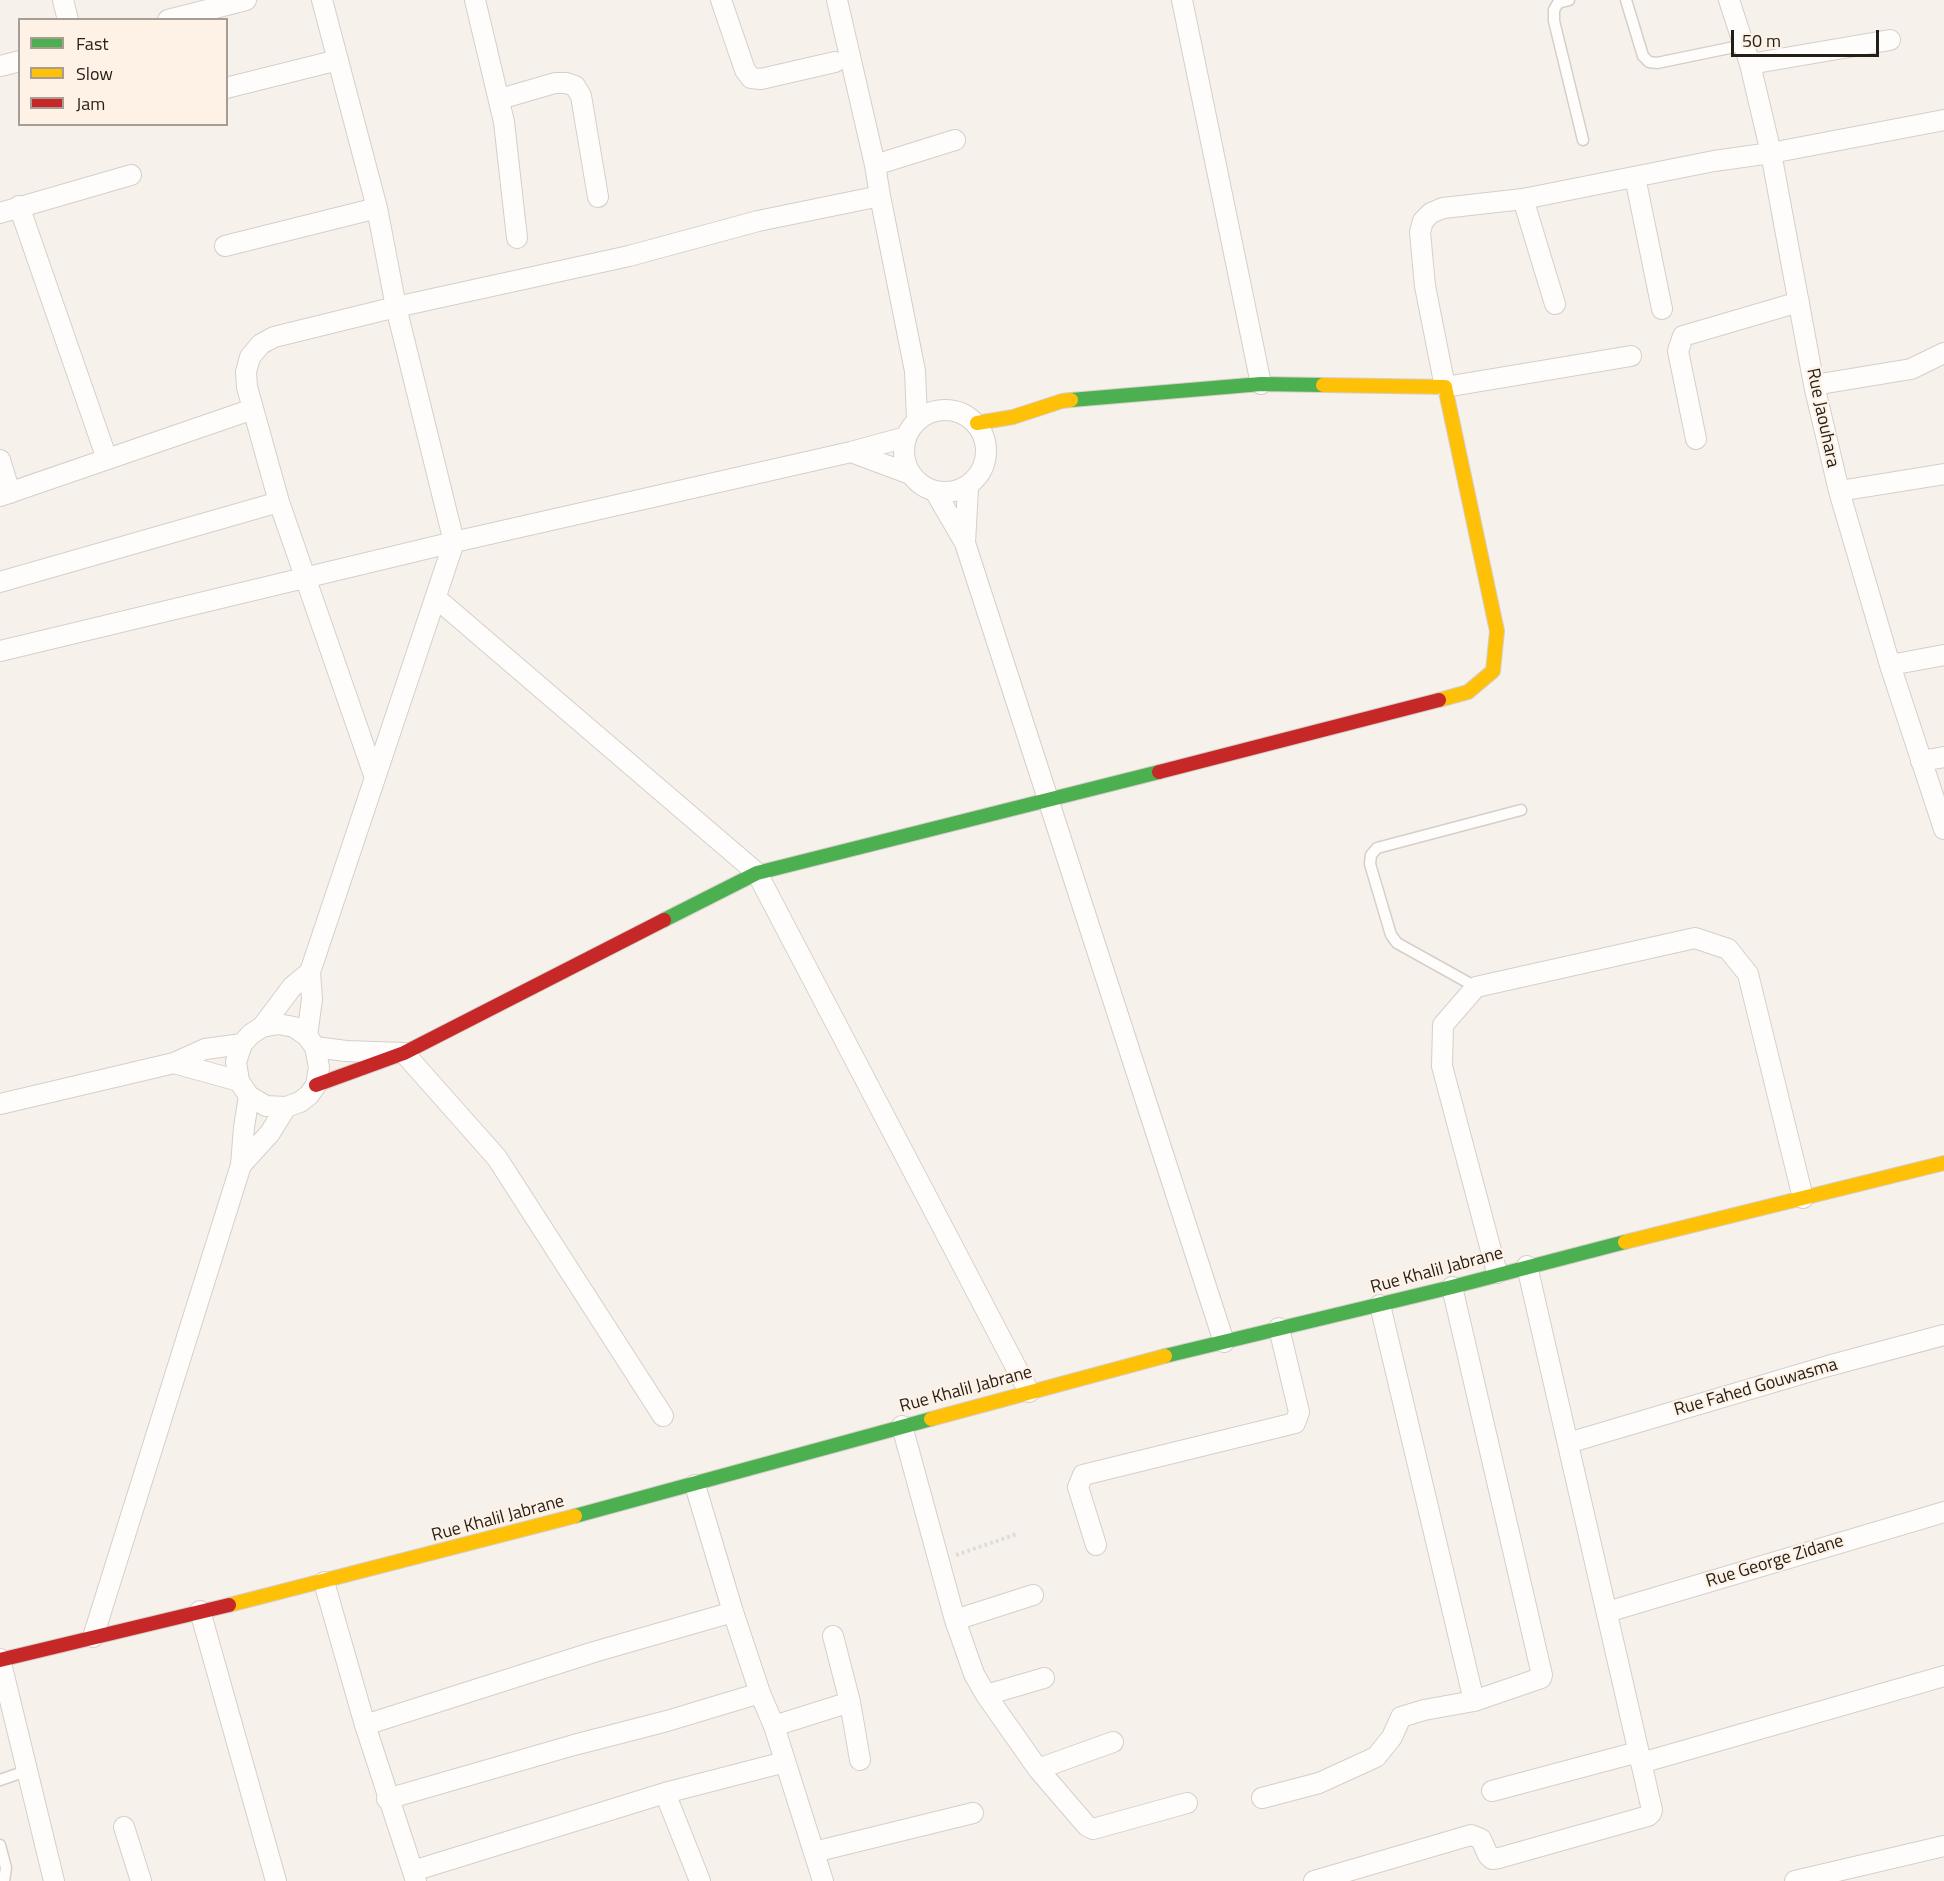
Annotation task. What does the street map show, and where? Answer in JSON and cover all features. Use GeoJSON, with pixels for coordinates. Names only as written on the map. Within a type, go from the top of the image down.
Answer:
{"type":"FeatureCollection","features":[{"type":"Feature","properties":{"kind":"street"},"geometry":{"type":"LineString","coordinates":[[63,0],[68,18]]}},
{"type":"Feature","properties":{"kind":"street"},"geometry":{"type":"LineString","coordinates":[[171,18],[190,6],[246,0]]}},
{"type":"Feature","properties":{"kind":"street"},"geometry":{"type":"LineString","coordinates":[[174,1063],[244,1089],[266,1106],[286,1107],[300,1102],[316,1085],[319,1067],[311,1041],[310,972],[454,542],[396,307],[377,208],[322,0]]}},
{"type":"Feature","properties":{"kind":"street"},"geometry":{"type":"LineString","coordinates":[[475,0],[500,99],[517,238]]}},
{"type":"Feature","properties":{"kind":"street"},"geometry":{"type":"LineString","coordinates":[[721,0],[745,70],[751,78],[761,79],[835,62]]}},
{"type":"Feature","properties":{"kind":"street"},"geometry":{"type":"LineString","coordinates":[[837,0],[875,165],[915,371],[911,429],[903,456],[910,474],[921,486],[936,493],[968,488]]}},
{"type":"Feature","properties":{"kind":"street"},"geometry":{"type":"LineString","coordinates":[[1182,0],[1262,384]]}},
{"type":"Feature","properties":{"kind":"street","name":"Rue Jaouhara"},"geometry":{"type":"LineString","coordinates":[[1730,0],[1750,64],[1771,153],[1814,386],[1839,491],[1890,665],[1944,829]]}},
{"type":"Feature","properties":{"kind":"street"},"geometry":{"type":"LineString","coordinates":[[1750,64],[1890,40]]}},
{"type":"Feature","properties":{"kind":"street"},"geometry":{"type":"LineString","coordinates":[[228,88],[338,60]]}},
{"type":"Feature","properties":{"kind":"street"},"geometry":{"type":"LineString","coordinates":[[0,66],[18,62]]}},
{"type":"Feature","properties":{"kind":"street"},"geometry":{"type":"LineString","coordinates":[[500,99],[555,83],[566,82],[575,86],[581,96],[598,196]]}},
{"type":"Feature","properties":{"kind":"street"},"geometry":{"type":"LineString","coordinates":[[316,1085],[404,1053],[757,873],[1049,801],[1468,692],[1493,671],[1497,630],[1425,286],[1420,232],[1424,221],[1431,213],[1443,208],[1523,199],[1714,161],[1771,153],[1944,120]]}},
{"type":"Feature","properties":{"kind":"street"},"geometry":{"type":"LineString","coordinates":[[875,165],[955,140]]}},
{"type":"Feature","properties":{"kind":"street"},"geometry":{"type":"LineString","coordinates":[[0,213],[131,175]]}},
{"type":"Feature","properties":{"kind":"street"},"geometry":{"type":"LineString","coordinates":[[1635,177],[1662,309]]}},
{"type":"Feature","properties":{"kind":"street"},"geometry":{"type":"LineString","coordinates":[[375,778],[279,502],[247,387],[246,372],[250,357],[261,344],[274,337],[396,307],[629,256],[759,221],[880,196]]}},
{"type":"Feature","properties":{"kind":"street"},"geometry":{"type":"LineString","coordinates":[[1523,199],[1555,304]]}},
{"type":"Feature","properties":{"kind":"street"},"geometry":{"type":"LineString","coordinates":[[19,206],[107,459]]}},
{"type":"Feature","properties":{"kind":"street"},"geometry":{"type":"LineString","coordinates":[[225,246],[377,208]]}},
{"type":"Feature","properties":{"kind":"street"},"geometry":{"type":"LineString","coordinates":[[1696,439],[1678,351],[1683,336],[1799,302]]}},
{"type":"Feature","properties":{"kind":"street"},"geometry":{"type":"LineString","coordinates":[[1814,386],[1911,369],[1944,352]]}},
{"type":"Feature","properties":{"kind":"street"},"geometry":{"type":"LineString","coordinates":[[977,423],[1013,417],[1062,401],[1262,384],[1445,387],[1631,356]]}},
{"type":"Feature","properties":{"kind":"street"},"geometry":{"type":"LineString","coordinates":[[915,371],[941,409]]}},
{"type":"Feature","properties":{"kind":"street"},"geometry":{"type":"LineString","coordinates":[[0,460],[5,495],[253,409]]}},
{"type":"Feature","properties":{"kind":"street"},"geometry":{"type":"LineString","coordinates":[[0,651],[454,542],[851,452],[911,429],[941,409],[960,412],[977,423],[987,447]]}},
{"type":"Feature","properties":{"kind":"street"},"geometry":{"type":"LineString","coordinates":[[965,543],[968,488],[983,470],[987,447],[1013,417]]}},
{"type":"Feature","properties":{"kind":"street"},"geometry":{"type":"LineString","coordinates":[[851,452],[910,474]]}},
{"type":"Feature","properties":{"kind":"street"},"geometry":{"type":"LineString","coordinates":[[1839,491],[1944,474]]}},
{"type":"Feature","properties":{"kind":"street"},"geometry":{"type":"LineString","coordinates":[[936,493],[965,543],[1224,1342]]}},
{"type":"Feature","properties":{"kind":"street"},"geometry":{"type":"LineString","coordinates":[[0,582],[279,502]]}},
{"type":"Feature","properties":{"kind":"street"},"geometry":{"type":"LineString","coordinates":[[436,598],[757,873],[1029,1392]]}},
{"type":"Feature","properties":{"kind":"street"},"geometry":{"type":"LineString","coordinates":[[1890,665],[1944,655]]}},
{"type":"Feature","properties":{"kind":"street"},"geometry":{"type":"LineString","coordinates":[[1921,761],[1944,757]]}},
{"type":"Feature","properties":{"kind":"street"},"geometry":{"type":"LineString","coordinates":[[1497,1273],[1442,1066],[1443,1025],[1476,987],[1695,938],[1728,950],[1748,974],[1803,1198]]}},
{"type":"Feature","properties":{"kind":"street"},"geometry":{"type":"LineString","coordinates":[[93,1637],[241,1166],[244,1089],[236,1062],[242,1044],[262,1027],[292,987],[310,972]]}},
{"type":"Feature","properties":{"kind":"street"},"geometry":{"type":"LineString","coordinates":[[262,1027],[278,1024],[294,1027],[311,1041],[346,1052],[404,1053],[497,1158],[663,1416]]}},
{"type":"Feature","properties":{"kind":"street"},"geometry":{"type":"LineString","coordinates":[[0,1104],[174,1063],[205,1049],[242,1044]]}},
{"type":"Feature","properties":{"kind":"street"},"geometry":{"type":"LineString","coordinates":[[241,1166],[270,1133],[286,1107]]}},
{"type":"Feature","properties":{"kind":"street","name":"Rue Khalil Jabrane"},"geometry":{"type":"LineString","coordinates":[[0,1659],[324,1582],[694,1485],[1029,1392],[1279,1328],[1452,1287],[1497,1273],[1944,1163]]}},
{"type":"Feature","properties":{"kind":"street"},"geometry":{"type":"LineString","coordinates":[[1314,1881],[1471,1835],[1481,1839],[1488,1855],[1492,1858],[1499,1858],[1648,1816],[1652,1810],[1527,1266]]}},
{"type":"Feature","properties":{"kind":"street"},"geometry":{"type":"LineString","coordinates":[[1262,1798],[1319,1784],[1376,1757],[1392,1737],[1401,1717],[1424,1710],[1474,1701],[1539,1680],[1542,1675],[1452,1287]]}},
{"type":"Feature","properties":{"kind":"street"},"geometry":{"type":"LineString","coordinates":[[1380,1305],[1474,1701]]}},
{"type":"Feature","properties":{"kind":"street"},"geometry":{"type":"LineString","coordinates":[[1096,1545],[1078,1486],[1083,1475],[1295,1423],[1299,1412],[1279,1328]]}},
{"type":"Feature","properties":{"kind":"street","name":"Rue Fahed Gouwasma"},"geometry":{"type":"LineString","coordinates":[[1568,1443],[1828,1366],[1944,1335]]}},
{"type":"Feature","properties":{"kind":"street"},"geometry":{"type":"LineString","coordinates":[[902,1426],[955,1620],[974,1674],[1038,1769],[1087,1826],[1093,1828],[1187,1803]]}},
{"type":"Feature","properties":{"kind":"street"},"geometry":{"type":"LineString","coordinates":[[694,1485],[733,1612],[760,1693],[774,1726],[823,1881]]}},
{"type":"Feature","properties":{"kind":"street","name":"Rue George Zidane"},"geometry":{"type":"LineString","coordinates":[[1607,1612],[1944,1512]]}},
{"type":"Feature","properties":{"kind":"street"},"geometry":{"type":"LineString","coordinates":[[324,1582],[364,1725],[414,1876],[665,1793],[785,1762]]}},
{"type":"Feature","properties":{"kind":"street"},"geometry":{"type":"LineString","coordinates":[[955,1620],[1033,1595]]}},
{"type":"Feature","properties":{"kind":"street"},"geometry":{"type":"LineString","coordinates":[[200,1611],[276,1881]]}},
{"type":"Feature","properties":{"kind":"street"},"geometry":{"type":"LineString","coordinates":[[364,1725],[594,1652],[733,1612]]}},
{"type":"Feature","properties":{"kind":"street"},"geometry":{"type":"LineString","coordinates":[[833,1635],[850,1702],[860,1760]]}},
{"type":"Feature","properties":{"kind":"street"},"geometry":{"type":"LineString","coordinates":[[0,1659],[54,1881]]}},
{"type":"Feature","properties":{"kind":"street"},"geometry":{"type":"LineString","coordinates":[[1492,1791],[1640,1757],[1944,1676]]}},
{"type":"Feature","properties":{"kind":"street"},"geometry":{"type":"LineString","coordinates":[[986,1695],[1044,1678]]}},
{"type":"Feature","properties":{"kind":"street"},"geometry":{"type":"LineString","coordinates":[[387,1799],[760,1693]]}},
{"type":"Feature","properties":{"kind":"street"},"geometry":{"type":"LineString","coordinates":[[774,1726],[850,1702]]}},
{"type":"Feature","properties":{"kind":"street"},"geometry":{"type":"LineString","coordinates":[[1038,1769],[1113,1742]]}},
{"type":"Feature","properties":{"kind":"street"},"geometry":{"type":"LineString","coordinates":[[665,1793],[700,1881]]}},
{"type":"Feature","properties":{"kind":"street"},"geometry":{"type":"LineString","coordinates":[[814,1852],[973,1814]]}},
{"type":"Feature","properties":{"kind":"street"},"geometry":{"type":"LineString","coordinates":[[124,1827],[141,1881]]}},
{"type":"Feature","properties":{"kind":"street"},"geometry":{"type":"LineString","coordinates":[[1795,1881],[1944,1846]]}},
{"type":"Feature","properties":{"kind":"lane"},"geometry":{"type":"LineString","coordinates":[[1569,0],[1558,3],[1554,10],[1554,21],[1583,141]]}},
{"type":"Feature","properties":{"kind":"lane"},"geometry":{"type":"LineString","coordinates":[[1626,0],[1643,56],[1649,62],[1657,63],[1744,45]]}},
{"type":"Feature","properties":{"kind":"lane"},"geometry":{"type":"LineString","coordinates":[[1476,987],[1397,943],[1391,935],[1370,864],[1371,855],[1377,848],[1521,810]]}},
{"type":"Feature","properties":{"kind":"lane"},"geometry":{"type":"LineString","coordinates":[[0,1780],[26,1771]]}},
{"type":"Feature","properties":{"kind":"lane"},"geometry":{"type":"LineString","coordinates":[[0,1845],[6,1868],[4,1881]]}},
{"type":"Feature","properties":{"kind":"path"},"geometry":{"type":"LineString","coordinates":[[938,1561],[1017,1534]]}},
{"type":"Feature","properties":{"kind":"traffic: fast"},"geometry":{"type":"LineString","coordinates":[[1071,400],[1261,384],[1323,385]]}},
{"type":"Feature","properties":{"kind":"traffic: fast"},"geometry":{"type":"LineString","coordinates":[[664,920],[757,873],[1159,772]]}},
{"type":"Feature","properties":{"kind":"traffic: fast"},"geometry":{"type":"LineString","coordinates":[[1165,1356],[1452,1287],[1625,1242]]}},
{"type":"Feature","properties":{"kind":"traffic: fast"},"geometry":{"type":"LineString","coordinates":[[575,1516],[931,1419]]}},
{"type":"Feature","properties":{"kind":"traffic: slow"},"geometry":{"type":"LineString","coordinates":[[1323,385],[1445,387],[1497,631],[1493,671],[1468,692],[1439,700]]}},
{"type":"Feature","properties":{"kind":"traffic: slow"},"geometry":{"type":"LineString","coordinates":[[977,423],[1013,417],[1071,400]]}},
{"type":"Feature","properties":{"kind":"traffic: slow"},"geometry":{"type":"LineString","coordinates":[[1625,1242],[1944,1163]]}},
{"type":"Feature","properties":{"kind":"traffic: slow"},"geometry":{"type":"LineString","coordinates":[[931,1419],[1165,1356]]}},
{"type":"Feature","properties":{"kind":"traffic: slow"},"geometry":{"type":"LineString","coordinates":[[229,1605],[575,1516]]}},
{"type":"Feature","properties":{"kind":"traffic: jam"},"geometry":{"type":"LineString","coordinates":[[1159,772],[1439,700]]}},
{"type":"Feature","properties":{"kind":"traffic: jam"},"geometry":{"type":"LineString","coordinates":[[316,1085],[404,1053],[664,920]]}},
{"type":"Feature","properties":{"kind":"traffic: jam"},"geometry":{"type":"LineString","coordinates":[[0,1660],[229,1605]]}}]}
